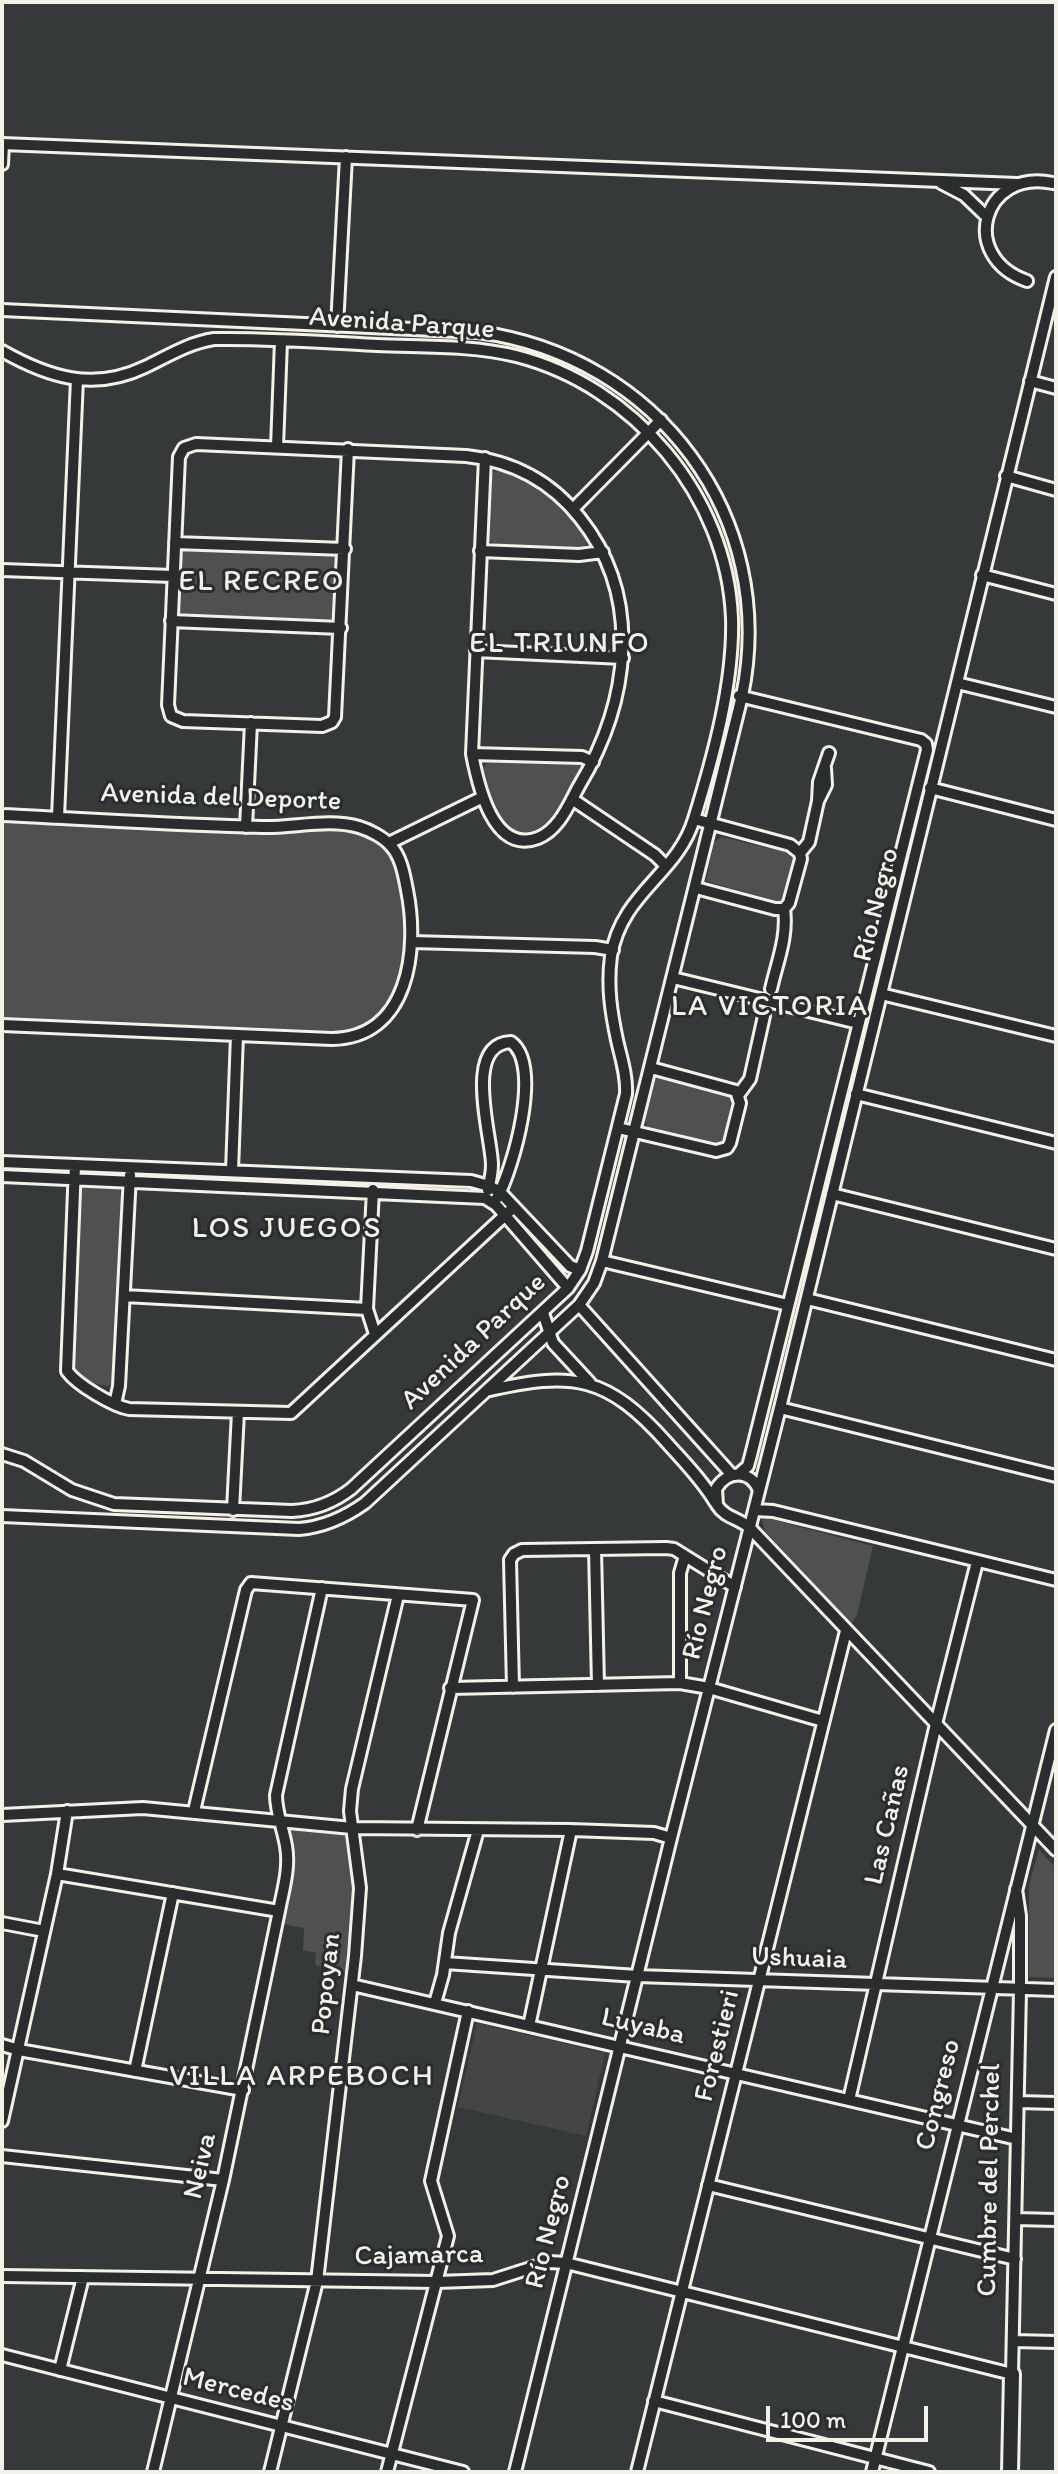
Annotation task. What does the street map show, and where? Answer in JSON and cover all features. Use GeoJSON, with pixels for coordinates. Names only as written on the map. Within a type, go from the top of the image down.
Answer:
{"type":"FeatureCollection","features":[{"type":"Feature","properties":{"kind":"main road","name":"Cumbre del Perchel"},"geometry":{"type":"LineString","coordinates":[[1010,2472],[1012,2374]]}},
{"type":"Feature","properties":{"kind":"street"},"geometry":{"type":"LineString","coordinates":[[2,164],[2,144],[1017,184],[1038,180],[1053,183]]}},
{"type":"Feature","properties":{"kind":"street"},"geometry":{"type":"LineString","coordinates":[[337,326],[346,157]]}},
{"type":"Feature","properties":{"kind":"street"},"geometry":{"type":"LineString","coordinates":[[935,181],[964,195],[987,217]]}},
{"type":"Feature","properties":{"kind":"street"},"geometry":{"type":"LineString","coordinates":[[1017,184],[994,202],[987,217],[985,234],[993,258],[1011,275],[1027,281]]}},
{"type":"Feature","properties":{"kind":"street","name":"Río Negro"},"geometry":{"type":"LineString","coordinates":[[515,2472],[755,1510],[1056,280]]}},
{"type":"Feature","properties":{"kind":"street","name":"Avenida Parque"},"geometry":{"type":"LineString","coordinates":[[2,310],[459,330],[519,339],[577,360],[605,375],[644,403],[698,464],[734,538],[749,611],[749,653],[742,696],[696,888],[602,1261],[594,1283],[579,1305],[365,1503],[349,1515],[316,1528],[2,1516]]}},
{"type":"Feature","properties":{"kind":"street"},"geometry":{"type":"LineString","coordinates":[[203,341],[204,319]]}},
{"type":"Feature","properties":{"kind":"street","name":"Avenida Parque"},"geometry":{"type":"LineString","coordinates":[[2,351],[45,373],[77,379],[127,374],[203,341],[474,349],[518,357],[592,388],[649,433],[696,494],[719,546],[732,617],[727,693],[686,842],[630,908],[617,932],[609,1001],[626,1086],[618,1128],[580,1270],[568,1288],[341,1497],[304,1510],[233,1510],[103,1502],[72,1490],[24,1461],[2,1454]]}},
{"type":"Feature","properties":{"kind":"street"},"geometry":{"type":"LineString","coordinates":[[277,447],[281,341]]}},
{"type":"Feature","properties":{"kind":"street"},"geometry":{"type":"LineString","coordinates":[[58,817],[77,379]]}},
{"type":"Feature","properties":{"kind":"street"},"geometry":{"type":"LineString","coordinates":[[1030,381],[1056,388]]}},
{"type":"Feature","properties":{"kind":"street"},"geometry":{"type":"LineString","coordinates":[[573,509],[661,420]]}},
{"type":"Feature","properties":{"kind":"street"},"geometry":{"type":"LineString","coordinates":[[348,449],[337,710],[332,722],[322,726],[183,721],[171,716],[168,705],[173,576],[179,457],[184,448],[196,444],[348,449],[485,458],[516,467],[560,496],[603,552],[621,607],[623,658],[612,714],[593,762],[550,831],[542,837],[526,840],[509,836],[503,831],[483,797],[472,754],[485,458]]}},
{"type":"Feature","properties":{"kind":"street"},"geometry":{"type":"LineString","coordinates":[[1006,476],[1056,490]]}},
{"type":"Feature","properties":{"kind":"street"},"geometry":{"type":"LineString","coordinates":[[175,543],[345,549]]}},
{"type":"Feature","properties":{"kind":"street"},"geometry":{"type":"LineString","coordinates":[[480,551],[579,555],[603,552]]}},
{"type":"Feature","properties":{"kind":"street"},"geometry":{"type":"LineString","coordinates":[[2,570],[173,576]]}},
{"type":"Feature","properties":{"kind":"street"},"geometry":{"type":"LineString","coordinates":[[982,575],[1056,594]]}},
{"type":"Feature","properties":{"kind":"street"},"geometry":{"type":"LineString","coordinates":[[171,621],[341,628]]}},
{"type":"Feature","properties":{"kind":"street"},"geometry":{"type":"LineString","coordinates":[[476,651],[623,658]]}},
{"type":"Feature","properties":{"kind":"street"},"geometry":{"type":"LineString","coordinates":[[957,683],[1056,707]]}},
{"type":"Feature","properties":{"kind":"street"},"geometry":{"type":"LineString","coordinates":[[727,693],[742,696]]}},
{"type":"Feature","properties":{"kind":"street","name":"Río Negro"},"geometry":{"type":"LineString","coordinates":[[736,1474],[748,1466],[927,750],[921,740],[742,696]]}},
{"type":"Feature","properties":{"kind":"street"},"geometry":{"type":"LineString","coordinates":[[246,827],[251,723]]}},
{"type":"Feature","properties":{"kind":"street"},"geometry":{"type":"LineString","coordinates":[[800,853],[809,842],[819,782],[829,753]]}},
{"type":"Feature","properties":{"kind":"street"},"geometry":{"type":"LineString","coordinates":[[472,754],[582,757],[593,762]]}},
{"type":"Feature","properties":{"kind":"street"},"geometry":{"type":"LineString","coordinates":[[930,788],[1056,820]]}},
{"type":"Feature","properties":{"kind":"street"},"geometry":{"type":"LineString","coordinates":[[2,1025],[343,1039],[365,1033],[385,1018],[392,1008],[405,978],[412,942],[404,876],[389,843],[483,797]]}},
{"type":"Feature","properties":{"kind":"street"},"geometry":{"type":"LineString","coordinates":[[572,799],[655,855],[666,866]]}},
{"type":"Feature","properties":{"kind":"street","name":"Avenida del Deporte"},"geometry":{"type":"LineString","coordinates":[[2,815],[246,827],[346,824],[368,831],[389,843]]}},
{"type":"Feature","properties":{"kind":"street"},"geometry":{"type":"LineString","coordinates":[[694,819],[790,845],[800,853],[789,903],[784,909],[786,927],[781,949],[775,958],[771,989]]}},
{"type":"Feature","properties":{"kind":"street"},"geometry":{"type":"LineString","coordinates":[[696,888],[784,909]]}},
{"type":"Feature","properties":{"kind":"street"},"geometry":{"type":"LineString","coordinates":[[412,942],[613,950]]}},
{"type":"Feature","properties":{"kind":"street"},"geometry":{"type":"LineString","coordinates":[[673,978],[858,1023]]}},
{"type":"Feature","properties":{"kind":"street"},"geometry":{"type":"LineString","coordinates":[[881,994],[1056,1036]]}},
{"type":"Feature","properties":{"kind":"street"},"geometry":{"type":"LineString","coordinates":[[618,1128],[722,1150],[730,1143],[740,1103],[739,1094],[750,1079],[764,1016]]}},
{"type":"Feature","properties":{"kind":"street"},"geometry":{"type":"LineString","coordinates":[[232,1171],[237,1035]]}},
{"type":"Feature","properties":{"kind":"street"},"geometry":{"type":"LineString","coordinates":[[2,1176],[489,1200],[500,1192],[526,1094],[521,1055],[511,1042],[499,1044],[490,1053],[484,1076],[482,1099],[492,1167],[489,1200],[568,1288]]}},
{"type":"Feature","properties":{"kind":"street"},"geometry":{"type":"LineString","coordinates":[[651,1068],[729,1088],[739,1094]]}},
{"type":"Feature","properties":{"kind":"street"},"geometry":{"type":"LineString","coordinates":[[856,1094],[1056,1143]]}},
{"type":"Feature","properties":{"kind":"street"},"geometry":{"type":"LineString","coordinates":[[2,1162],[471,1181],[500,1192],[570,1266],[580,1270]]}},
{"type":"Feature","properties":{"kind":"street"},"geometry":{"type":"LineString","coordinates":[[75,1165],[67,1371],[73,1379],[129,1409],[291,1413],[514,1207]]}},
{"type":"Feature","properties":{"kind":"street"},"geometry":{"type":"LineString","coordinates":[[115,1404],[119,1386],[130,1167]]}},
{"type":"Feature","properties":{"kind":"street"},"geometry":{"type":"LineString","coordinates":[[374,1179],[367,1309],[375,1334]]}},
{"type":"Feature","properties":{"kind":"street"},"geometry":{"type":"LineString","coordinates":[[832,1194],[1056,1249]]}},
{"type":"Feature","properties":{"kind":"street"},"geometry":{"type":"LineString","coordinates":[[602,1261],[788,1305]]}},
{"type":"Feature","properties":{"kind":"street"},"geometry":{"type":"LineString","coordinates":[[124,1296],[367,1309]]}},
{"type":"Feature","properties":{"kind":"street"},"geometry":{"type":"LineString","coordinates":[[807,1299],[1056,1360]]}},
{"type":"Feature","properties":{"kind":"street"},"geometry":{"type":"LineString","coordinates":[[579,1305],[736,1474],[748,1477],[756,1483],[759,1491]]}},
{"type":"Feature","properties":{"kind":"street"},"geometry":{"type":"LineString","coordinates":[[543,1313],[548,1333],[563,1355],[597,1388]]}},
{"type":"Feature","properties":{"kind":"street"},"geometry":{"type":"LineString","coordinates":[[484,1391],[548,1379],[570,1380],[618,1397],[642,1415],[727,1516],[736,1518],[747,1516],[755,1510],[773,1511],[1056,1580]]}},
{"type":"Feature","properties":{"kind":"street"},"geometry":{"type":"LineString","coordinates":[[453,1395],[465,1409]]}},
{"type":"Feature","properties":{"kind":"street"},"geometry":{"type":"LineString","coordinates":[[780,1408],[1056,1476]]}},
{"type":"Feature","properties":{"kind":"street"},"geometry":{"type":"LineString","coordinates":[[233,1510],[238,1412]]}},
{"type":"Feature","properties":{"kind":"street"},"geometry":{"type":"LineString","coordinates":[[717,1505],[716,1489],[723,1480],[736,1474]]}},
{"type":"Feature","properties":{"kind":"street"},"geometry":{"type":"LineString","coordinates":[[736,1518],[750,1528],[1056,1850]]}},
{"type":"Feature","properties":{"kind":"street"},"geometry":{"type":"LineString","coordinates":[[513,1687],[510,1560],[522,1550],[666,1548],[735,1587]]}},
{"type":"Feature","properties":{"kind":"street"},"geometry":{"type":"LineString","coordinates":[[595,1549],[598,1685]]}},
{"type":"Feature","properties":{"kind":"street"},"geometry":{"type":"LineString","coordinates":[[680,1683],[680,1573],[685,1556]]}},
{"type":"Feature","properties":{"kind":"street","name":"Las Cañas"},"geometry":{"type":"LineString","coordinates":[[849,2100],[977,1562]]}},
{"type":"Feature","properties":{"kind":"street"},"geometry":{"type":"LineString","coordinates":[[194,1811],[246,1590],[251,1583],[473,1600],[417,1830]]}},
{"type":"Feature","properties":{"kind":"street","name":"Neiva"},"geometry":{"type":"LineString","coordinates":[[153,2472],[223,2180],[279,1911],[287,1866],[276,1811],[276,1795],[322,1588]]}},
{"type":"Feature","properties":{"kind":"street","name":"Popoyan"},"geometry":{"type":"LineString","coordinates":[[270,2472],[317,2281],[352,1985],[360,1888],[352,1828],[352,1789],[398,1595]]}},
{"type":"Feature","properties":{"kind":"street","name":"Forestieri"},"geometry":{"type":"LineString","coordinates":[[637,2472],[846,1631]]}},
{"type":"Feature","properties":{"kind":"street"},"geometry":{"type":"LineString","coordinates":[[450,1688],[680,1683],[709,1688],[823,1721]]}},
{"type":"Feature","properties":{"kind":"street","name":"Congreso"},"geometry":{"type":"LineString","coordinates":[[872,2472],[1056,1730]]}},
{"type":"Feature","properties":{"kind":"street"},"geometry":{"type":"LineString","coordinates":[[2,1815],[128,1808],[194,1811],[352,1828],[571,1830],[654,1833],[671,1838]]}},
{"type":"Feature","properties":{"kind":"street"},"geometry":{"type":"LineString","coordinates":[[2,2121],[57,1874],[67,1811]]}},
{"type":"Feature","properties":{"kind":"street"},"geometry":{"type":"LineString","coordinates":[[435,2003],[449,1933],[478,1830]]}},
{"type":"Feature","properties":{"kind":"street"},"geometry":{"type":"LineString","coordinates":[[529,2026],[571,1830]]}},
{"type":"Feature","properties":{"kind":"street"},"geometry":{"type":"LineString","coordinates":[[57,1874],[279,1911]]}},
{"type":"Feature","properties":{"kind":"street","name":"Cumbre del Perchel"},"geometry":{"type":"LineString","coordinates":[[1012,2374],[1020,1990],[1020,1916],[1016,1889]]}},
{"type":"Feature","properties":{"kind":"street"},"geometry":{"type":"LineString","coordinates":[[135,2071],[173,1893]]}},
{"type":"Feature","properties":{"kind":"street"},"geometry":{"type":"LineString","coordinates":[[2,1923],[44,1931]]}},
{"type":"Feature","properties":{"kind":"street","name":"Ushuaia"},"geometry":{"type":"LineString","coordinates":[[445,1963],[759,1982],[1056,1990]]}},
{"type":"Feature","properties":{"kind":"street","name":"Luyaba"},"geometry":{"type":"LineString","coordinates":[[352,1985],[1017,2139]]}},
{"type":"Feature","properties":{"kind":"street"},"geometry":{"type":"LineString","coordinates":[[387,2472],[448,2236],[431,2181],[468,2011]]}},
{"type":"Feature","properties":{"kind":"street"},"geometry":{"type":"LineString","coordinates":[[2,2045],[243,2090]]}},
{"type":"Feature","properties":{"kind":"street"},"geometry":{"type":"LineString","coordinates":[[1018,2102],[1056,2103]]}},
{"type":"Feature","properties":{"kind":"street"},"geometry":{"type":"LineString","coordinates":[[2,2156],[223,2180]]}},
{"type":"Feature","properties":{"kind":"street"},"geometry":{"type":"LineString","coordinates":[[708,2185],[1015,2259]]}},
{"type":"Feature","properties":{"kind":"street"},"geometry":{"type":"LineString","coordinates":[[1016,2219],[1056,2220]]}},
{"type":"Feature","properties":{"kind":"street","name":"Cajamarca"},"geometry":{"type":"LineString","coordinates":[[2,2276],[437,2282],[493,2280],[549,2262],[566,2263],[1012,2374]]}},
{"type":"Feature","properties":{"kind":"street"},"geometry":{"type":"LineString","coordinates":[[60,2370],[83,2277]]}},
{"type":"Feature","properties":{"kind":"street"},"geometry":{"type":"LineString","coordinates":[[1013,2341],[1056,2342]]}},
{"type":"Feature","properties":{"kind":"street","name":"Mercedes"},"geometry":{"type":"LineString","coordinates":[[2,2355],[463,2472]]}},
{"type":"Feature","properties":{"kind":"street"},"geometry":{"type":"LineString","coordinates":[[654,2401],[929,2472]]}},
{"type":"Feature","properties":{"kind":"shaded area"},"geometry":{"type":"Polygon","coordinates":[[[503,470],[540,490],[567,511],[584,534],[586,545],[576,548],[497,546],[486,538],[491,475],[503,470]]]}},
{"type":"Feature","properties":{"kind":"shaded area"},"geometry":{"type":"Polygon","coordinates":[[[189,551],[335,556],[335,616],[327,624],[180,614],[177,610],[181,557],[189,551]]]}},
{"type":"Feature","properties":{"kind":"shaded area"},"geometry":{"type":"Polygon","coordinates":[[[490,760],[575,761],[581,763],[583,768],[553,818],[536,830],[522,832],[505,823],[494,805],[483,768],[490,760]]]}},
{"type":"Feature","properties":{"kind":"shaded area"},"geometry":{"type":"Polygon","coordinates":[[[2,818],[348,827],[360,832],[384,847],[399,875],[405,943],[395,987],[386,1006],[373,1020],[338,1031],[2,1018],[2,818]]]}},
{"type":"Feature","properties":{"kind":"shaded area"},"geometry":{"type":"Polygon","coordinates":[[[721,837],[790,853],[794,863],[782,900],[779,902],[706,881],[714,843],[721,837]]]}},
{"type":"Feature","properties":{"kind":"shaded area"},"geometry":{"type":"Polygon","coordinates":[[[656,1078],[732,1097],[724,1141],[717,1145],[649,1129],[645,1121],[656,1078]]]}},
{"type":"Feature","properties":{"kind":"shaded area"},"geometry":{"type":"Polygon","coordinates":[[[83,1187],[118,1187],[122,1196],[114,1381],[109,1386],[88,1380],[78,1374],[72,1365],[80,1193],[83,1187]]]}},
{"type":"Feature","properties":{"kind":"shaded area"},"geometry":{"type":"Polygon","coordinates":[[[766,1518],[873,1546],[857,1615],[851,1624],[765,1531],[762,1520],[766,1518]]]}},
{"type":"Feature","properties":{"kind":"shaded area"},"geometry":{"type":"Polygon","coordinates":[[[286,1829],[349,1835],[354,1902],[348,1974],[315,1965],[316,1953],[303,1950],[304,1928],[283,1924],[292,1864],[286,1829]]]}},
{"type":"Feature","properties":{"kind":"shaded area"},"geometry":{"type":"Polygon","coordinates":[[[1039,1850],[1056,1868],[1056,1978],[1029,1977],[1029,1885],[1039,1850]]]}},
{"type":"Feature","properties":{"kind":"shaded area"},"geometry":{"type":"Polygon","coordinates":[[[477,2023],[605,2053],[586,2136],[458,2107],[477,2023]]]}},
{"type":"Feature","properties":{"kind":"district","name":"EL RECREO"},"geometry":{"type":"Point","coordinates":[262,582]}},
{"type":"Feature","properties":{"kind":"district","name":"EL TRIUNFO"},"geometry":{"type":"Point","coordinates":[560,644]}},
{"type":"Feature","properties":{"kind":"district","name":"LA VICTORIA"},"geometry":{"type":"Point","coordinates":[770,1007]}},
{"type":"Feature","properties":{"kind":"district","name":"LOS JUEGOS"},"geometry":{"type":"Point","coordinates":[287,1229]}},
{"type":"Feature","properties":{"kind":"district","name":"VILLA ARPEBOCH"},"geometry":{"type":"Point","coordinates":[302,2077]}}]}
